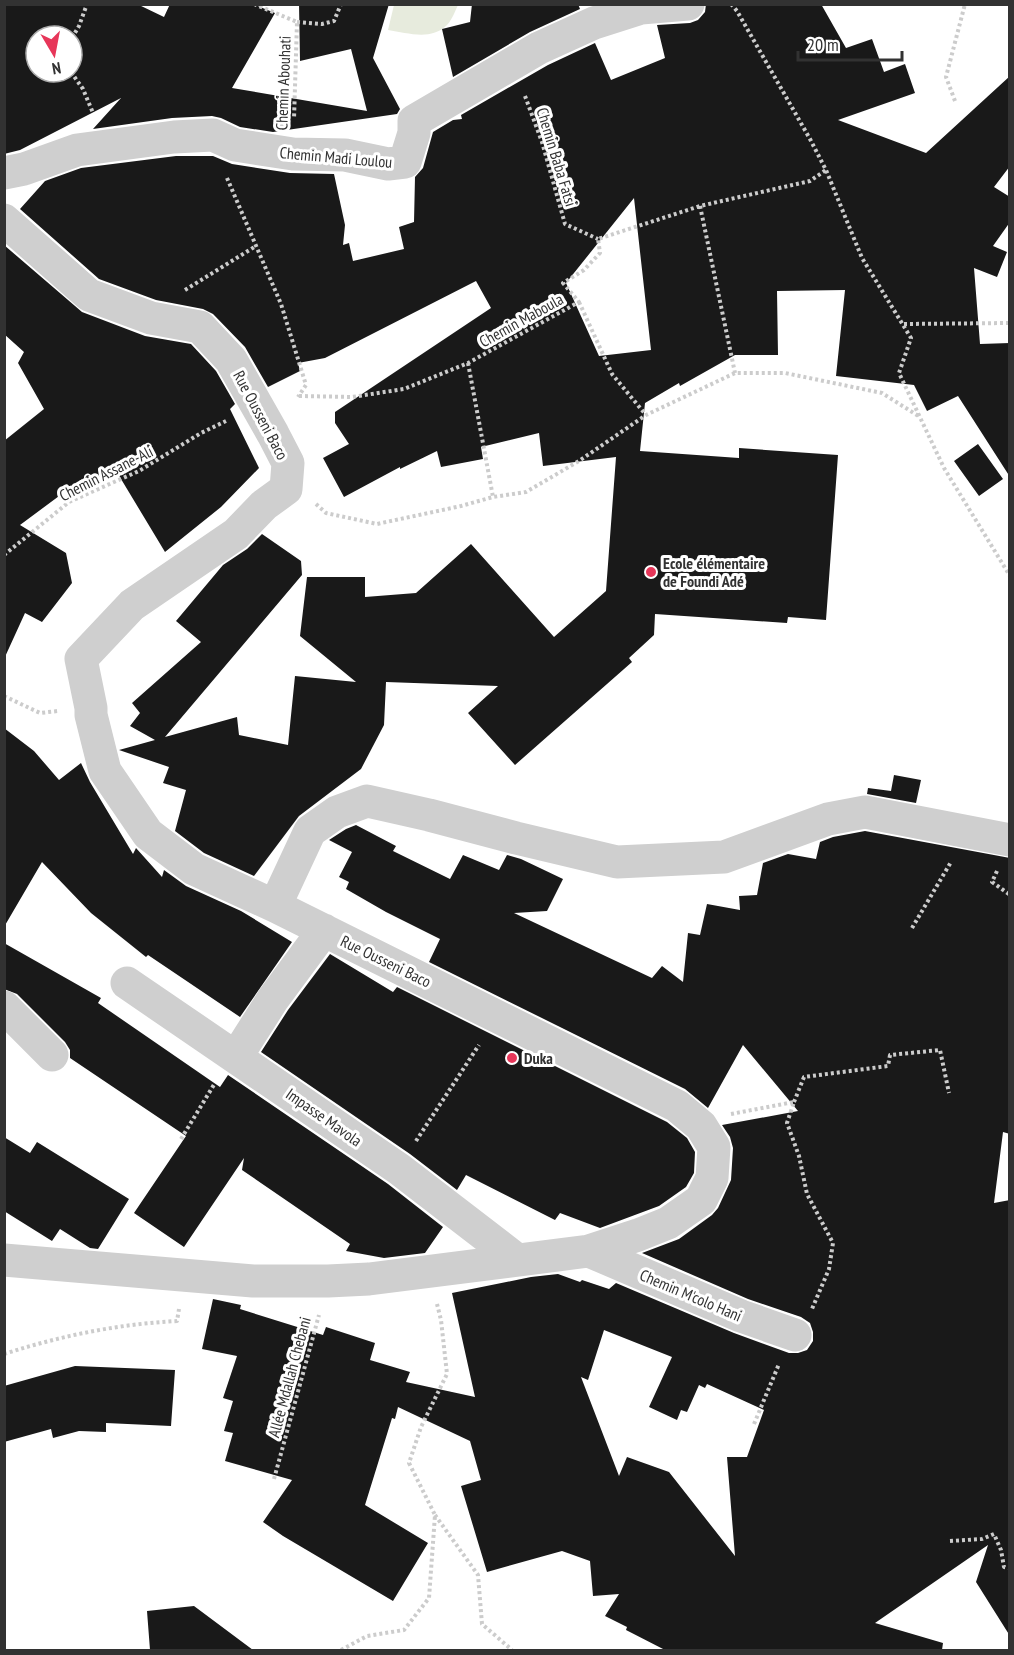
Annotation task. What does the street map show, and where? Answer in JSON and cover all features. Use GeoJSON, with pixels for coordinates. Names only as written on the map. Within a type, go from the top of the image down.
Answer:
{"type":"FeatureCollection","features":[{"type":"Feature","properties":{"kind":"street","name":"Chemin Madi Loulou"},"geometry":{"type":"LineString","coordinates":[[4,173],[24,169],[76,150],[174,137],[213,135],[235,146],[292,154],[345,155],[388,164],[405,162],[414,133],[414,122],[539,48],[594,23],[641,8],[688,4]]}},
{"type":"Feature","properties":{"kind":"street","name":"Rue Ousseni Baco"},"geometry":{"type":"LineString","coordinates":[[4,220],[89,295],[116,307],[151,318],[200,327],[231,360],[288,463],[286,489],[264,505],[236,534],[132,604],[81,659],[92,708],[91,715],[105,771],[148,834],[194,869],[324,930],[677,1106],[701,1126],[714,1146],[712,1178],[701,1200],[668,1223],[589,1251],[369,1279],[328,1281],[253,1281],[4,1260]]}},
{"type":"Feature","properties":{"kind":"street"},"geometry":{"type":"LineString","coordinates":[[275,906],[310,831],[337,812],[368,801],[616,862],[724,857],[828,819],[865,812],[1010,840]]}},
{"type":"Feature","properties":{"kind":"street"},"geometry":{"type":"LineString","coordinates":[[235,1056],[273,999],[324,930]]}},
{"type":"Feature","properties":{"kind":"street","name":"Impasse Mavola"},"geometry":{"type":"LineString","coordinates":[[127,983],[399,1169],[516,1259]]}},
{"type":"Feature","properties":{"kind":"street"},"geometry":{"type":"LineString","coordinates":[[4,1007],[52,1055]]}},
{"type":"Feature","properties":{"kind":"street","name":"Chemin M'colo Hani"},"geometry":{"type":"LineString","coordinates":[[589,1251],[730,1312],[795,1335]]}},
{"type":"Feature","properties":{"kind":"path"},"geometry":{"type":"LineString","coordinates":[[78,24],[87,4]]}},
{"type":"Feature","properties":{"kind":"path","name":"Chemin Abouhati"},"geometry":{"type":"LineString","coordinates":[[254,4],[297,22],[292,154]]}},
{"type":"Feature","properties":{"kind":"path"},"geometry":{"type":"LineString","coordinates":[[297,22],[322,24],[334,21],[341,4]]}},
{"type":"Feature","properties":{"kind":"path"},"geometry":{"type":"LineString","coordinates":[[730,4],[737,11],[810,138],[826,170],[862,258],[911,338],[899,373],[944,468],[1010,576]]}},
{"type":"Feature","properties":{"kind":"path"},"geometry":{"type":"LineString","coordinates":[[956,101],[946,77],[965,4]]}},
{"type":"Feature","properties":{"kind":"path","name":"Chemin Baba Fatsi"},"geometry":{"type":"LineString","coordinates":[[511,65],[532,110],[565,224],[598,239]]}},
{"type":"Feature","properties":{"kind":"path"},"geometry":{"type":"LineString","coordinates":[[213,135],[230,188],[281,304],[306,385],[299,396],[265,421]]}},
{"type":"Feature","properties":{"kind":"path"},"geometry":{"type":"LineString","coordinates":[[598,239],[700,206],[810,181],[826,170]]}},
{"type":"Feature","properties":{"kind":"path"},"geometry":{"type":"LineString","coordinates":[[700,206],[735,373]]}},
{"type":"Feature","properties":{"kind":"path","name":"Chemin Maboula"},"geometry":{"type":"LineString","coordinates":[[299,396],[352,398],[404,389],[468,363],[579,302],[563,283],[584,270],[600,253],[598,239]]}},
{"type":"Feature","properties":{"kind":"path"},"geometry":{"type":"LineString","coordinates":[[151,318],[186,289],[256,246]]}},
{"type":"Feature","properties":{"kind":"path"},"geometry":{"type":"LineString","coordinates":[[579,302],[612,374],[646,415]]}},
{"type":"Feature","properties":{"kind":"path"},"geometry":{"type":"LineString","coordinates":[[904,324],[1010,323]]}},
{"type":"Feature","properties":{"kind":"path"},"geometry":{"type":"LineString","coordinates":[[468,363],[493,497]]}},
{"type":"Feature","properties":{"kind":"path"},"geometry":{"type":"LineString","coordinates":[[287,480],[326,513],[377,524],[493,497],[526,492],[579,461],[646,415],[735,373],[785,373],[882,393],[920,417]]}},
{"type":"Feature","properties":{"kind":"path","name":"Chemin Assane-Ali"},"geometry":{"type":"LineString","coordinates":[[4,555],[69,502],[140,471],[201,433],[265,421]]}},
{"type":"Feature","properties":{"kind":"path"},"geometry":{"type":"LineString","coordinates":[[4,696],[40,713],[92,708]]}},
{"type":"Feature","properties":{"kind":"path"},"geometry":{"type":"LineString","coordinates":[[912,928],[951,864],[957,829]]}},
{"type":"Feature","properties":{"kind":"path"},"geometry":{"type":"LineString","coordinates":[[399,1169],[497,1016]]}},
{"type":"Feature","properties":{"kind":"path"},"geometry":{"type":"LineString","coordinates":[[754,1424],[774,1374],[795,1335],[805,1324],[813,1306],[829,1269],[833,1243],[807,1194],[799,1156],[788,1123],[804,1077],[888,1066],[890,1055],[940,1050],[949,1093]]}},
{"type":"Feature","properties":{"kind":"path"},"geometry":{"type":"LineString","coordinates":[[181,1139],[235,1056]]}},
{"type":"Feature","properties":{"kind":"path"},"geometry":{"type":"LineString","coordinates":[[701,1126],[713,1118],[794,1102]]}},
{"type":"Feature","properties":{"kind":"path"},"geometry":{"type":"LineString","coordinates":[[430,1271],[441,1320],[447,1374],[421,1427],[409,1463],[435,1515],[478,1575],[482,1624],[512,1650]]}},
{"type":"Feature","properties":{"kind":"path","name":"Allée Mdallah Chebani"},"geometry":{"type":"LineString","coordinates":[[274,1479],[328,1281]]}},
{"type":"Feature","properties":{"kind":"path"},"geometry":{"type":"LineString","coordinates":[[4,1354],[52,1339],[150,1322]]}},
{"type":"Feature","properties":{"kind":"path"},"geometry":{"type":"LineString","coordinates":[[341,1650],[367,1636],[404,1630],[429,1598],[435,1515]]}},
{"type":"Feature","properties":{"kind":"path"},"geometry":{"type":"LineString","coordinates":[[950,1540],[982,1539],[994,1534],[1001,1550],[1004,1567],[1010,1568]]}},
{"type":"Feature","properties":{"kind":"shaded area"},"geometry":{"type":"Polygon","coordinates":[[[394,4],[458,5],[449,23],[441,30],[419,35],[388,30],[394,4]]]}},
{"type":"Feature","properties":{"kind":"building"},"geometry":{"type":"Polygon","coordinates":[[[4,4],[137,4],[164,17],[170,4],[253,4],[275,13],[232,88],[367,111],[351,49],[300,61],[299,4],[389,4],[373,58],[400,109],[397,114],[273,132],[240,127],[212,116],[172,118],[93,129],[121,98],[20,150],[4,154],[4,4]]]}},
{"type":"Feature","properties":{"kind":"building"},"geometry":{"type":"Polygon","coordinates":[[[472,4],[578,4],[580,9],[530,32],[453,77],[442,29],[470,22],[472,4]]]}},
{"type":"Feature","properties":{"kind":"building"},"geometry":{"type":"Polygon","coordinates":[[[706,4],[821,4],[846,48],[872,39],[884,72],[905,64],[915,93],[838,120],[926,153],[1010,76],[1010,166],[994,187],[1010,197],[1010,222],[993,246],[1007,252],[997,277],[974,268],[980,344],[1010,343],[1010,477],[958,396],[927,411],[914,385],[836,376],[845,290],[777,291],[778,355],[735,355],[645,403],[640,451],[739,458],[739,448],[838,455],[826,620],[788,617],[787,623],[655,614],[654,635],[629,658],[632,662],[515,765],[468,713],[498,686],[386,682],[384,725],[361,769],[299,816],[254,876],[204,853],[175,831],[186,790],[163,783],[169,767],[119,750],[155,740],[130,726],[140,713],[132,703],[201,642],[176,621],[223,565],[247,549],[262,534],[301,561],[302,575],[165,737],[237,717],[239,735],[288,745],[295,676],[356,682],[300,636],[307,577],[365,577],[365,597],[416,593],[471,544],[554,637],[606,591],[616,457],[543,466],[539,433],[481,447],[483,459],[441,467],[437,451],[400,469],[400,467],[344,497],[323,458],[349,444],[335,423],[335,412],[491,308],[476,281],[325,358],[298,363],[300,371],[268,387],[245,347],[213,314],[203,309],[156,300],[99,279],[20,209],[45,181],[81,168],[176,156],[213,156],[232,164],[290,173],[334,174],[345,225],[343,245],[349,243],[353,261],[404,249],[399,227],[414,222],[415,177],[423,168],[433,132],[453,120],[462,119],[461,115],[548,65],[595,43],[611,80],[665,58],[657,25],[690,23],[698,20],[705,12],[706,4]],[[634,198],[566,283],[599,356],[651,350],[634,198]]]}},
{"type":"Feature","properties":{"kind":"building"},"geometry":{"type":"Polygon","coordinates":[[[4,245],[82,312],[145,336],[191,344],[216,371],[235,404],[230,409],[259,468],[221,507],[165,552],[118,474],[87,489],[82,479],[20,525],[66,553],[72,583],[42,622],[25,613],[4,659],[4,441],[44,409],[18,363],[24,352],[4,334],[4,245]]]}},
{"type":"Feature","properties":{"kind":"building"},"geometry":{"type":"Polygon","coordinates":[[[978,444],[1003,479],[979,496],[954,461],[978,444]]]}},
{"type":"Feature","properties":{"kind":"building"},"geometry":{"type":"Polygon","coordinates":[[[4,728],[34,751],[59,780],[81,763],[133,854],[136,848],[162,877],[164,870],[186,886],[241,911],[292,942],[240,1017],[148,955],[146,957],[91,913],[42,862],[4,927],[4,728]]]}},
{"type":"Feature","properties":{"kind":"building"},"geometry":{"type":"Polygon","coordinates":[[[894,775],[921,780],[916,803],[867,794],[868,788],[891,791],[894,775]]]}},
{"type":"Feature","properties":{"kind":"building"},"geometry":{"type":"Polygon","coordinates":[[[356,825],[396,846],[393,851],[450,879],[463,855],[499,870],[507,855],[521,859],[563,879],[547,911],[514,913],[652,978],[662,966],[683,982],[688,933],[700,935],[707,904],[740,910],[739,896],[757,895],[763,863],[788,854],[816,859],[820,842],[865,831],[1010,858],[1010,1134],[1003,1132],[994,1203],[1010,1200],[1010,1636],[976,1582],[988,1545],[875,1623],[943,1643],[942,1650],[665,1650],[626,1630],[627,1627],[605,1616],[619,1594],[593,1596],[590,1561],[562,1551],[487,1572],[461,1486],[481,1480],[470,1441],[398,1407],[395,1419],[392,1418],[365,1505],[428,1543],[393,1601],[263,1522],[292,1480],[225,1461],[233,1433],[224,1431],[233,1401],[223,1398],[237,1356],[202,1349],[213,1299],[241,1305],[240,1309],[323,1335],[326,1327],[375,1343],[370,1360],[410,1372],[406,1382],[475,1397],[452,1293],[531,1277],[558,1274],[609,1289],[616,1283],[734,1333],[789,1353],[807,1350],[813,1341],[810,1323],[801,1317],[748,1299],[642,1253],[679,1239],[718,1208],[731,1180],[733,1148],[730,1137],[722,1125],[798,1111],[743,1045],[708,1108],[685,1089],[429,962],[440,939],[346,889],[349,882],[339,877],[352,852],[329,840],[356,825]],[[604,1330],[588,1380],[581,1377],[619,1476],[627,1457],[669,1472],[735,1556],[727,1457],[747,1457],[764,1410],[707,1384],[705,1388],[699,1385],[687,1412],[681,1410],[677,1420],[649,1407],[672,1357],[604,1330]]]}},
{"type":"Feature","properties":{"kind":"building"},"geometry":{"type":"Polygon","coordinates":[[[4,943],[101,998],[98,1003],[220,1087],[228,1075],[388,1184],[443,1227],[425,1253],[384,1258],[346,1251],[350,1244],[242,1170],[244,1158],[184,1247],[134,1213],[186,1136],[70,1058],[70,1050],[65,1042],[17,994],[4,989],[4,943]]]}},
{"type":"Feature","properties":{"kind":"building"},"geometry":{"type":"Polygon","coordinates":[[[330,954],[393,992],[397,987],[667,1122],[687,1138],[695,1152],[694,1173],[686,1187],[659,1206],[600,1228],[560,1213],[555,1220],[466,1175],[457,1190],[410,1154],[261,1052],[288,1010],[330,954]]]}},
{"type":"Feature","properties":{"kind":"building"},"geometry":{"type":"Polygon","coordinates":[[[4,1137],[30,1153],[37,1142],[129,1199],[98,1249],[90,1248],[60,1229],[52,1241],[4,1211],[4,1137]]]}},
{"type":"Feature","properties":{"kind":"building"},"geometry":{"type":"Polygon","coordinates":[[[75,1366],[175,1370],[171,1426],[106,1423],[106,1432],[79,1431],[53,1438],[51,1429],[4,1442],[4,1386],[75,1366]]]}},
{"type":"Feature","properties":{"kind":"building"},"geometry":{"type":"Polygon","coordinates":[[[194,1606],[253,1650],[150,1650],[147,1611],[194,1606]]]}},
{"type":"Feature","properties":{"kind":"place","name":"Ecole élémentaire de Foundi Adé"},"geometry":{"type":"Point","coordinates":[651,572]}},
{"type":"Feature","properties":{"kind":"place","name":"Duka"},"geometry":{"type":"Point","coordinates":[512,1058]}}]}
